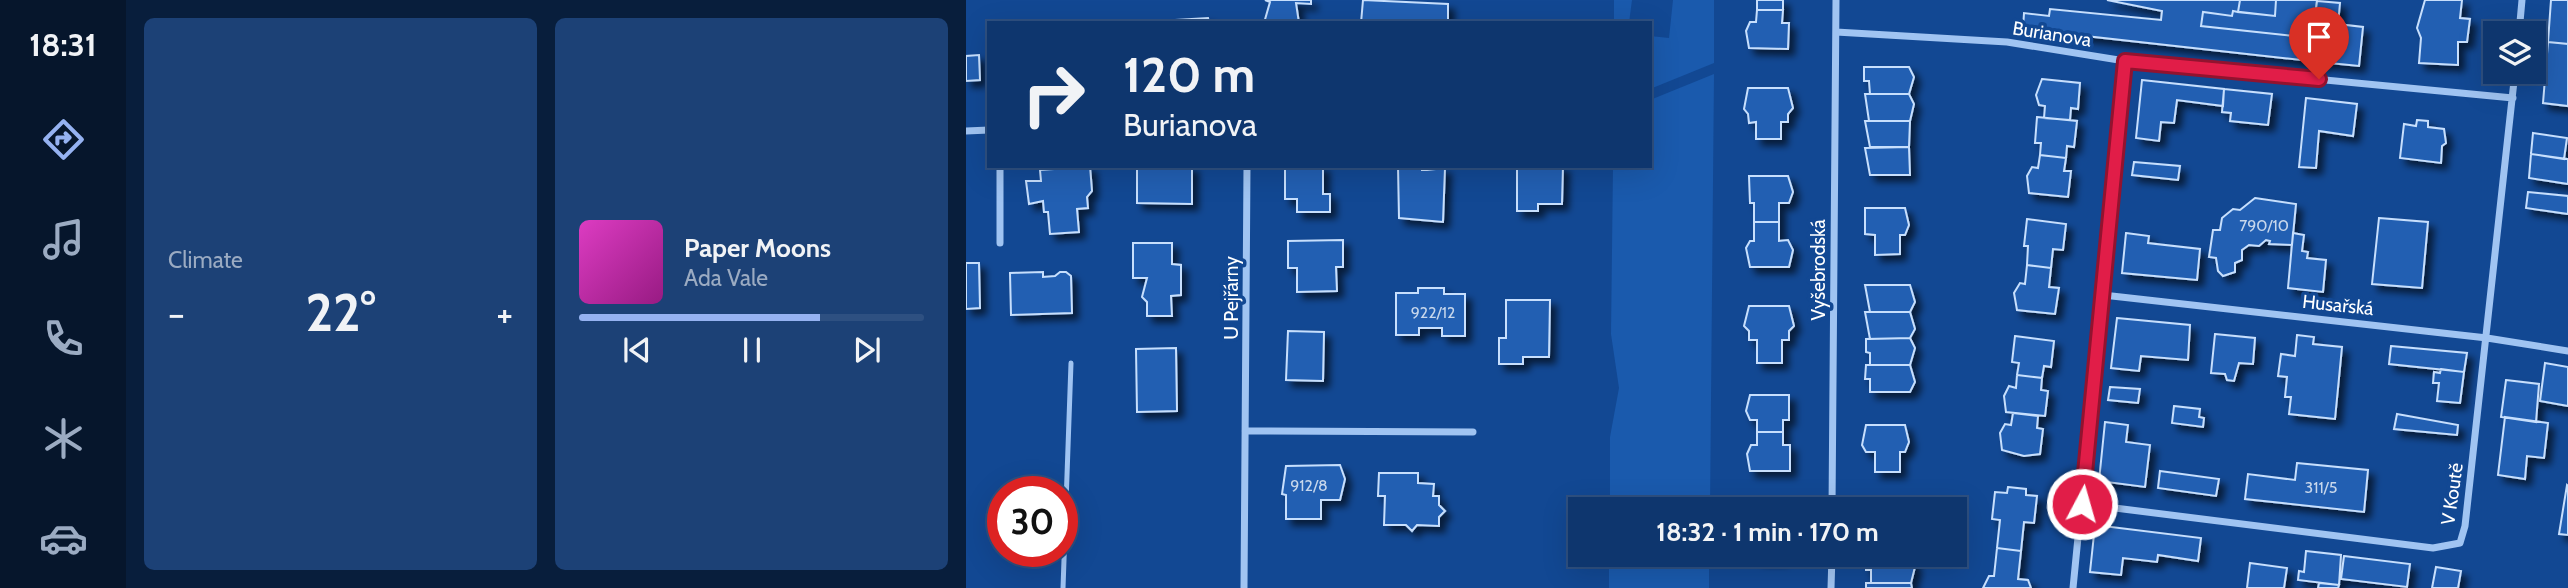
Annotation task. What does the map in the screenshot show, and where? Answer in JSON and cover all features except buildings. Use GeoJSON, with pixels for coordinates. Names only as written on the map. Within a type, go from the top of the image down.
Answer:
{"type":"FeatureCollection","features":[{"type":"Feature","properties":{"kind":"street","name":"Vyšebrodská"},"geometry":{"type":"LineString","coordinates":[[1832,497],[1836,0]]}},
{"type":"Feature","properties":{"kind":"street"},"geometry":{"type":"LineString","coordinates":[[2520,21],[2522,0]]}},
{"type":"Feature","properties":{"kind":"street","name":"Burianova"},"geometry":{"type":"LineString","coordinates":[[1836,32],[2007,42],[2125,61],[2513,98]]}},
{"type":"Feature","properties":{"kind":"street"},"geometry":{"type":"LineString","coordinates":[[2073,588],[2125,61]]}},
{"type":"Feature","properties":{"kind":"street","name":"V Koutě"},"geometry":{"type":"LineString","coordinates":[[2082,504],[2433,548],[2460,543],[2465,526],[2514,84]]}},
{"type":"Feature","properties":{"kind":"street"},"geometry":{"type":"LineString","coordinates":[[966,131],[987,130]]}},
{"type":"Feature","properties":{"kind":"street"},"geometry":{"type":"LineString","coordinates":[[1000,168],[1000,243]]}},
{"type":"Feature","properties":{"kind":"street","name":"U Pejřárny"},"geometry":{"type":"LineString","coordinates":[[1244,588],[1247,168]]}},
{"type":"Feature","properties":{"kind":"street","name":"Husařská"},"geometry":{"type":"LineString","coordinates":[[2104,295],[2487,338],[2568,351]]}},
{"type":"Feature","properties":{"kind":"street"},"geometry":{"type":"LineString","coordinates":[[1245,431],[1473,432]]}},
{"type":"Feature","properties":{"kind":"street"},"geometry":{"type":"LineString","coordinates":[[1831,588],[1832,567]]}},
{"type":"Feature","properties":{"kind":"lane"},"geometry":{"type":"LineString","coordinates":[[1063,588],[1071,363]]}},
{"type":"Feature","properties":{"kind":"shaded area"},"geometry":{"type":"Polygon","coordinates":[[[1614,0],[1632,0],[1629,21],[1614,21],[1614,0]]]}},
{"type":"Feature","properties":{"kind":"shaded area"},"geometry":{"type":"Polygon","coordinates":[[[1673,0],[1714,0],[1714,63],[1652,88],[1652,36],[1669,38],[1673,0]]]}},
{"type":"Feature","properties":{"kind":"shaded area"},"geometry":{"type":"Polygon","coordinates":[[[1714,74],[1710,497],[1610,497],[1610,437],[1619,388],[1611,334],[1613,168],[1652,168],[1652,99],[1714,74]]]}},
{"type":"Feature","properties":{"kind":"shaded area"},"geometry":{"type":"Polygon","coordinates":[[[1609,567],[1709,567],[1709,588],[1609,588],[1609,567]]]}},
{"type":"Feature","properties":{"kind":"route"},"geometry":{"type":"LineString","coordinates":[[2082,504],[2125,61],[2319,79]]}}]}
